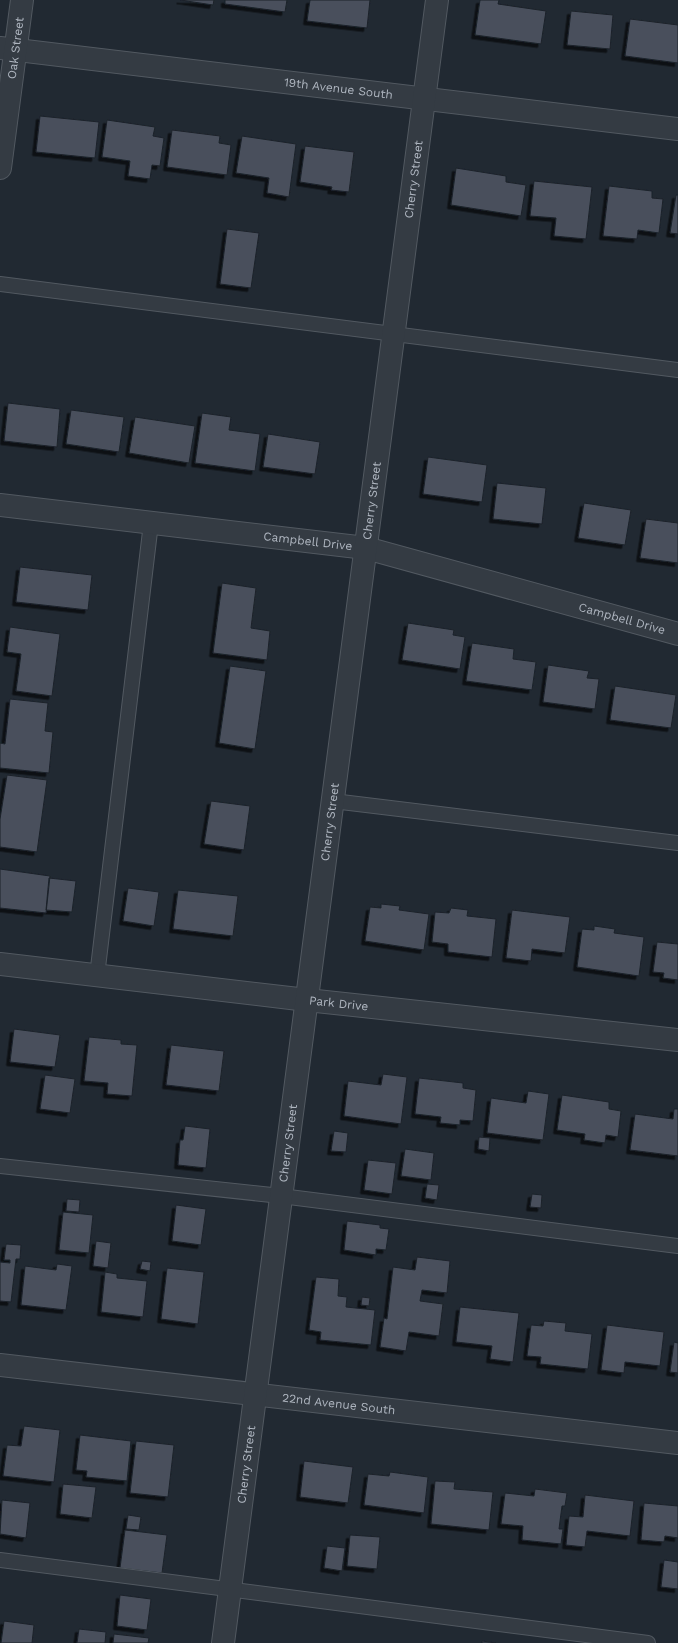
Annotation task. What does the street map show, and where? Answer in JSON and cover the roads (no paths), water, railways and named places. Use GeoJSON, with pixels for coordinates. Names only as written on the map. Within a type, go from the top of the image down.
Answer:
{"type":"FeatureCollection","features":[{"type":"Feature","properties":{"kind":"street","name":"Oak Street"},"geometry":{"type":"LineString","coordinates":[[0,168],[8,49],[22,0]]}},
{"type":"Feature","properties":{"kind":"street","name":"Cherry Street"},"geometry":{"type":"LineString","coordinates":[[223,1643],[437,0]]}},
{"type":"Feature","properties":{"kind":"street","name":"19th Avenue South"},"geometry":{"type":"LineString","coordinates":[[8,49],[678,129]]}},
{"type":"Feature","properties":{"kind":"street","name":"Campbell Drive"},"geometry":{"type":"LineString","coordinates":[[0,505],[366,548],[678,634]]}},
{"type":"Feature","properties":{"kind":"street","name":"Park Drive"},"geometry":{"type":"LineString","coordinates":[[0,964],[307,1000],[678,1040]]}},
{"type":"Feature","properties":{"kind":"street","name":"22nd Avenue South"},"geometry":{"type":"LineString","coordinates":[[0,1365],[678,1443]]}},
{"type":"Feature","properties":{"kind":"lane"},"geometry":{"type":"LineString","coordinates":[[0,284],[678,370]]}},
{"type":"Feature","properties":{"kind":"lane"},"geometry":{"type":"LineString","coordinates":[[97,976],[151,523]]}},
{"type":"Feature","properties":{"kind":"lane"},"geometry":{"type":"LineString","coordinates":[[333,800],[678,843]]}},
{"type":"Feature","properties":{"kind":"lane"},"geometry":{"type":"LineString","coordinates":[[0,1166],[281,1196],[678,1246]]}},
{"type":"Feature","properties":{"kind":"lane"},"geometry":{"type":"LineString","coordinates":[[0,1560],[648,1643]]}}]}
